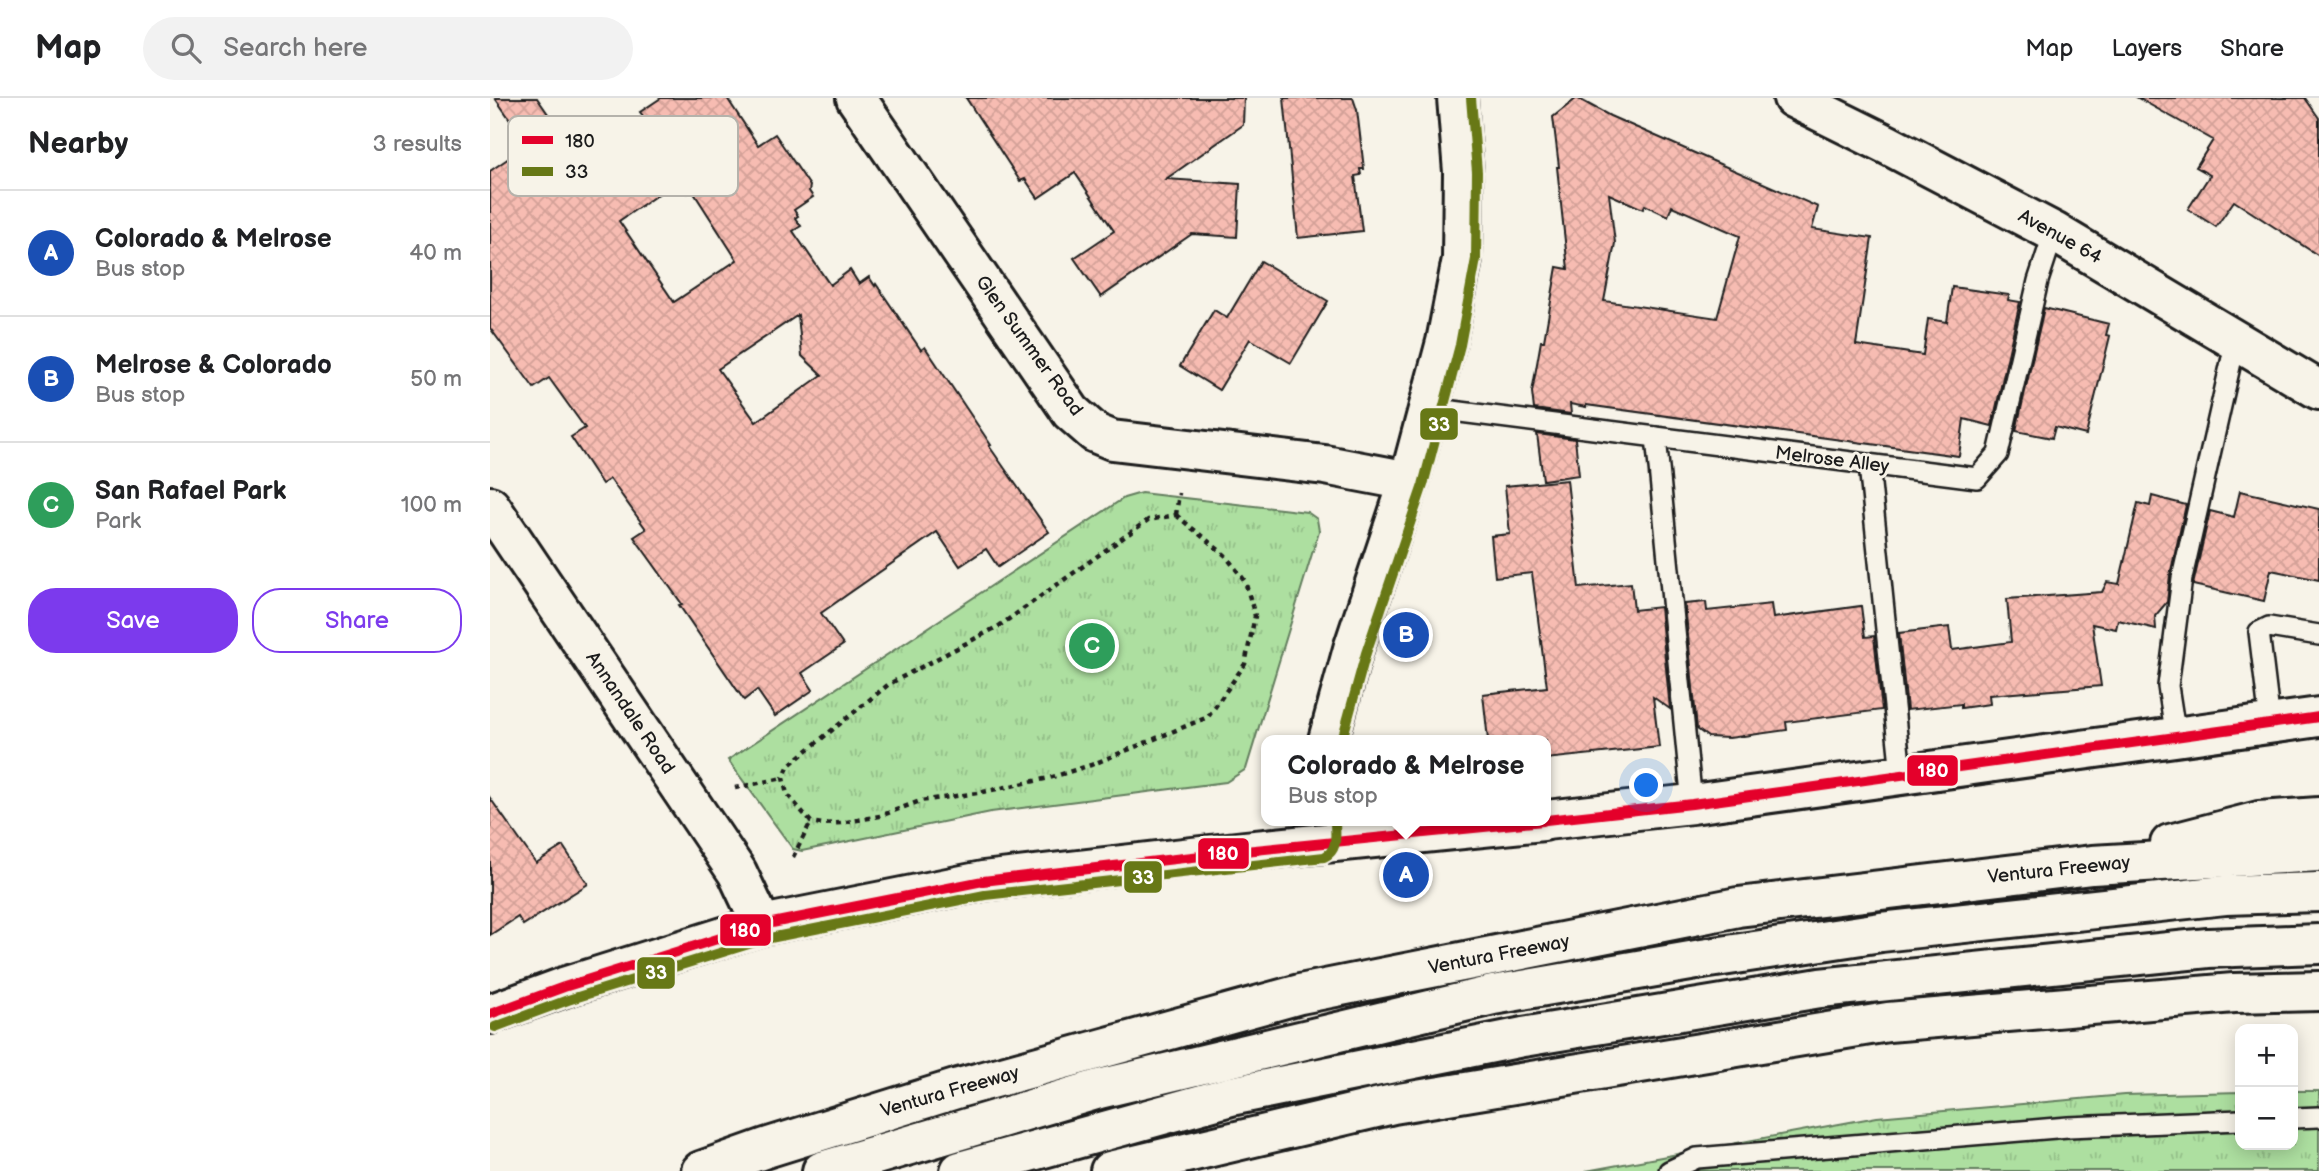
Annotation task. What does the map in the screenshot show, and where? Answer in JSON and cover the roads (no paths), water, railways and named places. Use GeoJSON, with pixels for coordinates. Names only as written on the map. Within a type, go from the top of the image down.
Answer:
{"type":"FeatureCollection","features":[{"type":"Feature","properties":{"kind":"main road","name":"Glen Summer Road"},"geometry":{"type":"LineString","coordinates":[[856,98],[1071,412],[1095,433],[1112,440],[1325,465],[1409,481]]}},
{"type":"Feature","properties":{"kind":"main road"},"geometry":{"type":"LineString","coordinates":[[1329,735],[1353,649],[1409,481],[1446,342],[1462,259],[1463,172],[1457,98]]}},
{"type":"Feature","properties":{"kind":"main road","name":"Avenue 64"},"geometry":{"type":"LineString","coordinates":[[1793,98],[2054,232],[2319,390]]}},
{"type":"Feature","properties":{"kind":"main road","name":"Annandale Road"},"geometry":{"type":"LineString","coordinates":[[490,506],[737,872],[762,925]]}},
{"type":"Feature","properties":{"kind":"main road"},"geometry":{"type":"LineString","coordinates":[[1551,820],[1692,804],[2319,717]]}},
{"type":"Feature","properties":{"kind":"main road"},"geometry":{"type":"LineString","coordinates":[[2092,865],[2259,821],[2319,817]]}},
{"type":"Feature","properties":{"kind":"main road"},"geometry":{"type":"LineString","coordinates":[[490,1014],[564,987],[762,925],[983,881],[1321,832],[1443,826]]}},
{"type":"Feature","properties":{"kind":"main road","name":"Ventura Freeway"},"geometry":{"type":"LineString","coordinates":[[701,1171],[959,1088],[1300,994],[1738,907],[2092,865],[2319,852]]}},
{"type":"Feature","properties":{"kind":"main road"},"geometry":{"type":"LineString","coordinates":[[822,1171],[1099,1089],[1493,995],[1881,932],[2225,895],[2319,892]]}},
{"type":"Feature","properties":{"kind":"main road"},"geometry":{"type":"LineString","coordinates":[[960,1171],[1231,1096],[1563,1031],[1820,988],[2208,948],[2319,944]]}},
{"type":"Feature","properties":{"kind":"main road"},"geometry":{"type":"LineString","coordinates":[[1110,1171],[1393,1104],[1888,1022],[2234,993],[2319,991]]}},
{"type":"Feature","properties":{"kind":"main road"},"geometry":{"type":"LineString","coordinates":[[2234,993],[2319,1004]]}},
{"type":"Feature","properties":{"kind":"lane","name":"Melrose Alley"},"geometry":{"type":"LineString","coordinates":[[1429,408],[1977,478],[1998,454],[2038,281],[2054,232]]}},
{"type":"Feature","properties":{"kind":"lane"},"geometry":{"type":"LineString","coordinates":[[2176,738],[2168,686],[2182,578],[2236,340]]}},
{"type":"Feature","properties":{"kind":"lane"},"geometry":{"type":"LineString","coordinates":[[1656,437],[1692,804]]}},
{"type":"Feature","properties":{"kind":"lane"},"geometry":{"type":"LineString","coordinates":[[1869,465],[1901,774]]}},
{"type":"Feature","properties":{"kind":"lane"},"geometry":{"type":"LineString","coordinates":[[2270,723],[2259,632],[2269,626],[2319,635]]}},
{"type":"Feature","properties":{"kind":"lane"},"geometry":{"type":"LineString","coordinates":[[2298,1118],[2319,1117]]}},
{"type":"Feature","properties":{"kind":"lane"},"geometry":{"type":"LineString","coordinates":[[1669,1171],[1698,1158],[2068,1127],[2235,1120]]}},
{"type":"Feature","properties":{"kind":"place","name":"Melrose & Colorado"},"geometry":{"type":"Point","coordinates":[1406,635]}},
{"type":"Feature","properties":{"kind":"place","name":"San Rafael Park"},"geometry":{"type":"Point","coordinates":[1092,646]}},
{"type":"Feature","properties":{"kind":"place","name":"Colorado & Melrose"},"geometry":{"type":"Point","coordinates":[1406,875]}}]}
